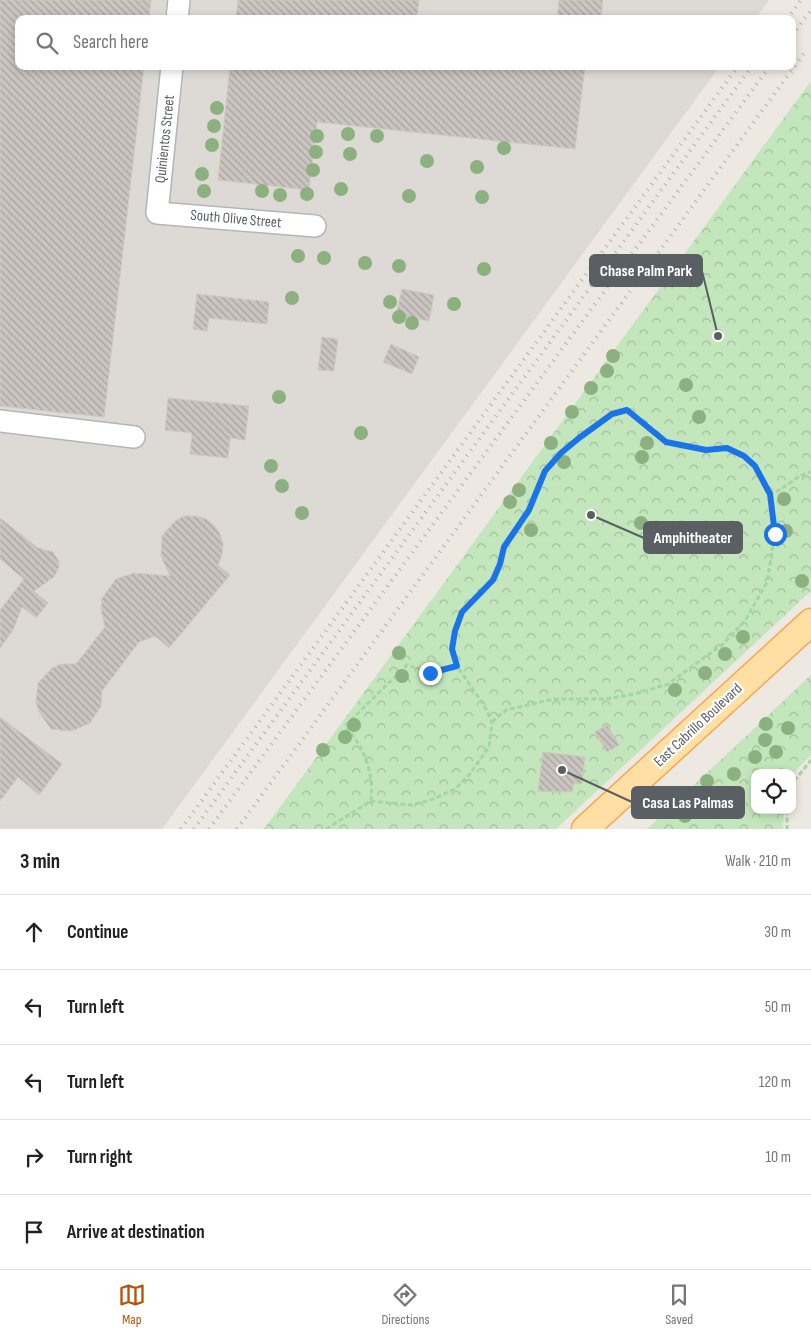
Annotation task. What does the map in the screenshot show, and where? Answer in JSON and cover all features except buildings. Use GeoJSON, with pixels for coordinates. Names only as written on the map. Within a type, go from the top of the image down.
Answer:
{"type":"FeatureCollection","features":[{"type":"Feature","properties":{"kind":"main road","name":"East Cabrillo Boulevard"},"geometry":{"type":"LineString","coordinates":[[585,829],[811,622]]}},
{"type":"Feature","properties":{"kind":"street"},"geometry":{"type":"LineString","coordinates":[[178,15],[179,0]]}},
{"type":"Feature","properties":{"kind":"street","name":"Quinientos Street"},"geometry":{"type":"LineString","coordinates":[[157,213],[172,70]]}},
{"type":"Feature","properties":{"kind":"street","name":"South Olive Street"},"geometry":{"type":"LineString","coordinates":[[157,213],[315,226]]}},
{"type":"Feature","properties":{"kind":"street"},"geometry":{"type":"LineString","coordinates":[[0,421],[134,437]]}},
{"type":"Feature","properties":{"kind":"path"},"geometry":{"type":"LineString","coordinates":[[326,829],[371,801],[411,805],[455,790],[470,774],[489,747],[492,722],[485,707],[457,666],[452,649],[455,631],[462,612],[493,580],[500,564],[504,547],[529,510],[545,471],[561,453],[612,414],[627,410],[666,442],[706,450],[727,448],[744,456],[755,466],[770,494],[775,534],[767,582],[745,621],[723,644],[668,684],[635,694],[606,699],[554,699],[506,710],[492,722]]}},
{"type":"Feature","properties":{"kind":"path"},"geometry":{"type":"LineString","coordinates":[[770,494],[781,491],[792,479],[811,472]]}},
{"type":"Feature","properties":{"kind":"path"},"geometry":{"type":"LineString","coordinates":[[371,801],[373,785],[369,765],[360,746],[345,726],[407,665],[430,673],[457,666]]}},
{"type":"Feature","properties":{"kind":"path"},"geometry":{"type":"LineString","coordinates":[[796,779],[811,760]]}},
{"type":"Feature","properties":{"kind":"path"},"geometry":{"type":"LineString","coordinates":[[787,814],[787,829]]}},
{"type":"Feature","properties":{"kind":"shaded area"},"geometry":{"type":"Polygon","coordinates":[[[0,0],[769,0],[758,15],[15,15],[15,70],[717,70],[162,829],[0,829],[0,0]]]}},
{"type":"Feature","properties":{"kind":"green space"},"geometry":{"type":"Polygon","coordinates":[[[811,81],[811,591],[556,829],[264,829],[811,81]]]}},
{"type":"Feature","properties":{"kind":"green space"},"geometry":{"type":"Polygon","coordinates":[[[811,675],[811,755],[796,771],[796,769],[751,769],[751,814],[784,814],[783,829],[647,829],[811,675]]]}},
{"type":"Feature","properties":{"kind":"railway"},"geometry":{"type":"LineString","coordinates":[[790,15],[801,0]]}},
{"type":"Feature","properties":{"kind":"railway"},"geometry":{"type":"LineString","coordinates":[[796,30],[811,10]]}},
{"type":"Feature","properties":{"kind":"railway"},"geometry":{"type":"LineString","coordinates":[[796,64],[805,52]]}},
{"type":"Feature","properties":{"kind":"railway"},"geometry":{"type":"LineString","coordinates":[[181,829],[735,70]]}},
{"type":"Feature","properties":{"kind":"railway"},"geometry":{"type":"LineString","coordinates":[[194,829],[749,70]]}},
{"type":"Feature","properties":{"kind":"railway"},"geometry":{"type":"LineString","coordinates":[[209,829],[767,70]]}},
{"type":"Feature","properties":{"kind":"railway"},"geometry":{"type":"LineString","coordinates":[[237,829],[792,70]]}},
{"type":"Feature","properties":{"kind":"place","name":"Chase Palm Park"},"geometry":{"type":"Point","coordinates":[718,336]}},
{"type":"Feature","properties":{"kind":"place","name":"Amphitheater"},"geometry":{"type":"Point","coordinates":[591,515]}},
{"type":"Feature","properties":{"kind":"place","name":"Casa Las Palmas"},"geometry":{"type":"Point","coordinates":[562,770]}},
{"type":"Feature","properties":{"kind":"route"},"geometry":{"type":"LineString","coordinates":[[430,673],[457,666],[452,649],[455,631],[462,612],[493,580],[500,564],[504,547],[529,510],[545,471],[561,453],[612,414],[627,410],[666,442],[706,450],[727,448],[744,456],[755,466],[763,485],[770,494],[775,534]]}}]}
